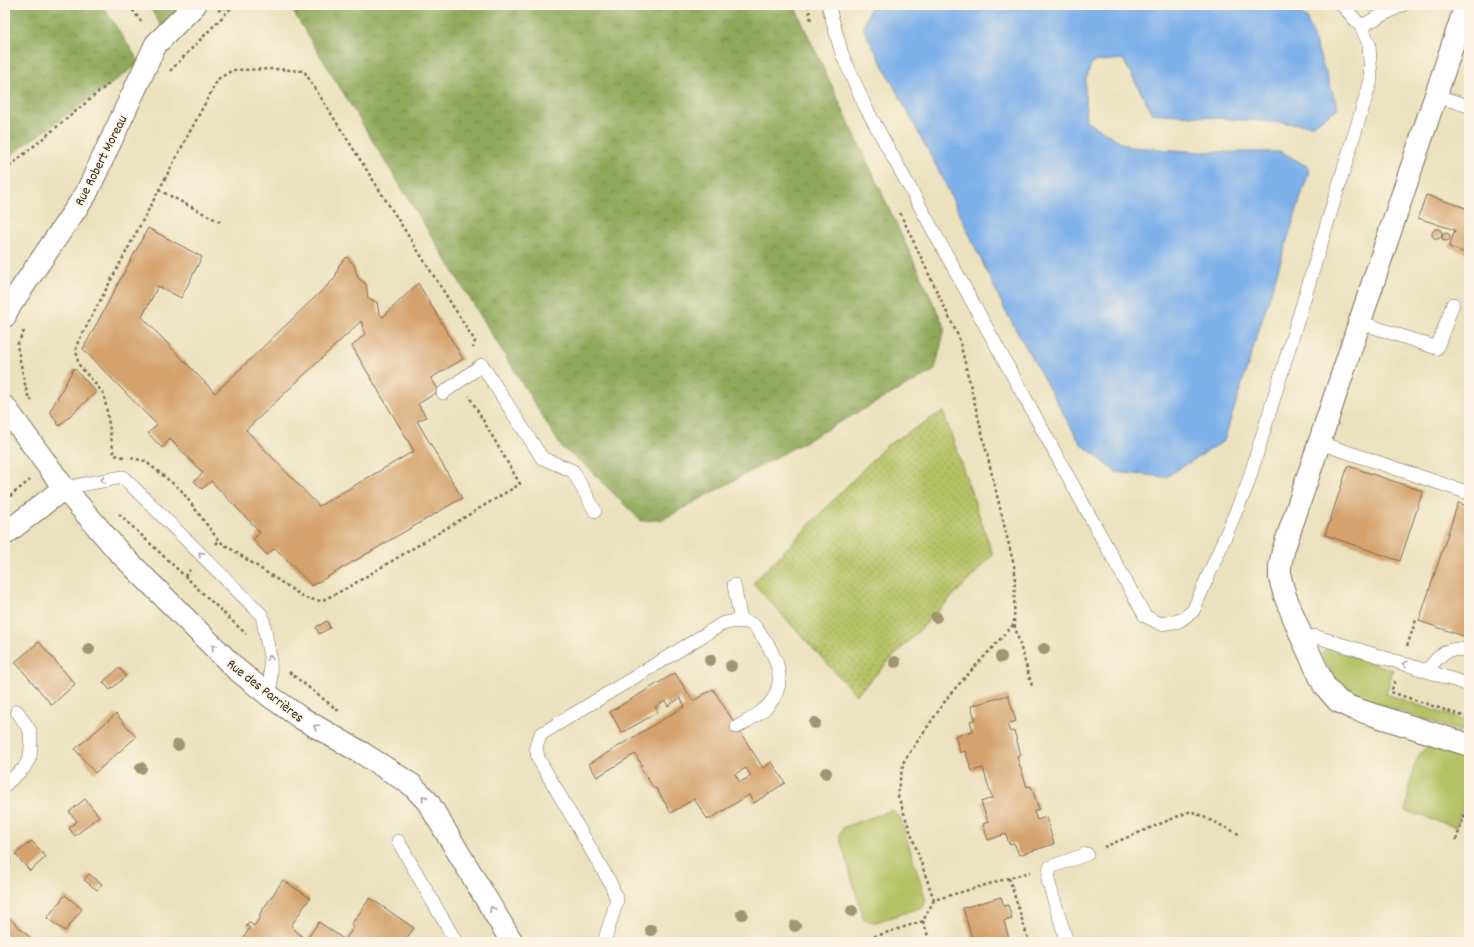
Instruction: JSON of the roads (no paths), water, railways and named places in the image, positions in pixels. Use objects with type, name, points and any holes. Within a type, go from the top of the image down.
[{"type":"street","name":"Rue Robert Moreau","points":[[5,316],[86,194],[156,44],[195,5]]},
{"type":"street","points":[[1466,5],[1283,551],[1280,566],[1280,578],[1285,596],[1303,640],[1324,685],[1338,701],[1352,708],[1469,745]]},
{"type":"street","points":[[5,407],[64,488],[5,534]]},
{"type":"street","name":"Rue des Parrières","points":[[64,488],[123,556],[236,669],[271,697],[301,718],[362,753],[412,785],[428,802],[512,942]]},
{"type":"lane","points":[[829,5],[842,54],[865,106],[1145,616],[1161,624],[1180,621],[1193,611],[1247,486],[1371,80],[1369,44],[1361,26],[1342,5]]},
{"type":"lane","points":[[1361,26],[1402,5]]},
{"type":"lane","points":[[1436,96],[1469,106]]},
{"type":"lane","points":[[1359,322],[1437,348],[1453,304]]},
{"type":"lane","points":[[443,393],[482,365],[542,458],[573,471],[595,511]]},
{"type":"lane","points":[[1320,443],[1469,493]]},
{"type":"lane","points":[[64,488],[123,476],[262,615],[270,657],[271,697]]},
{"type":"lane","points":[[734,585],[741,621]]},
{"type":"lane","points":[[604,942],[617,900],[610,884],[538,758],[536,746],[541,734],[722,624],[731,621],[741,621],[754,626],[766,642],[775,658],[779,675],[777,690],[766,708],[737,728]]},
{"type":"lane","points":[[1303,640],[1314,636],[1427,670],[1469,685]]},
{"type":"lane","points":[[1427,670],[1437,658],[1448,650],[1459,648],[1469,651]]},
{"type":"lane","points":[[5,785],[24,768],[30,757],[32,747],[30,731],[16,711]]},
{"type":"lane","points":[[398,841],[456,942]]},
{"type":"lane","points":[[1067,942],[1048,881],[1050,867],[1087,854]]},
{"type":"water","points":[[871,5],[1282,5],[1306,16],[1338,108],[1313,125],[1152,113],[1123,59],[1092,62],[1085,82],[1086,121],[1129,147],[1202,152],[1282,152],[1310,168],[1224,441],[1166,477],[1116,472],[1080,443],[1006,312],[942,177],[863,28]]}]
